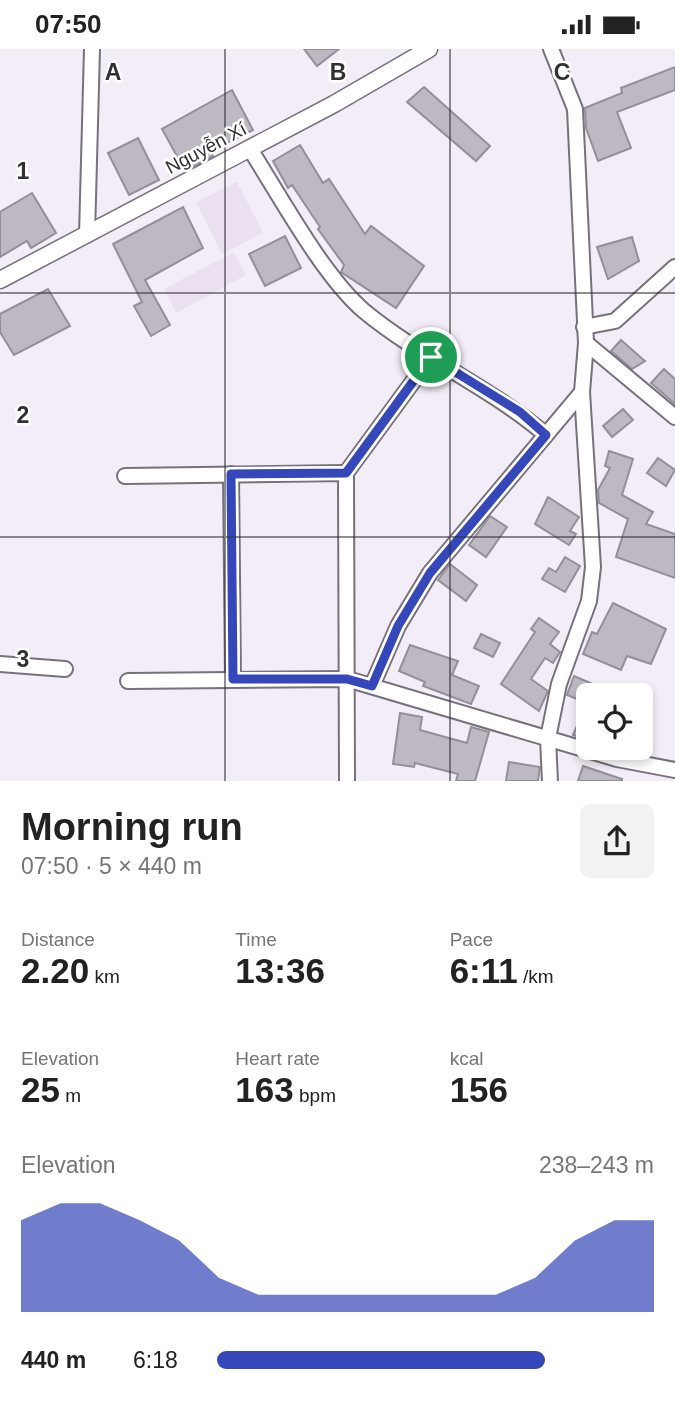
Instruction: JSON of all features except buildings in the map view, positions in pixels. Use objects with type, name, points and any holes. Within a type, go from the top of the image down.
[{"type":"street","points":[[87,235],[92,49]]},
{"type":"street","name":"Nguyễn Xí","points":[[0,280],[250,149],[429,49]]},
{"type":"street","points":[[550,781],[548,738],[559,684],[589,601],[593,567],[582,392],[586,343],[575,109],[551,49]]},
{"type":"street","points":[[250,149],[334,278],[362,309],[431,357],[520,412],[546,435]]},
{"type":"street","points":[[584,327],[615,321],[675,267]]},
{"type":"street","points":[[586,343],[675,417]]},
{"type":"street","points":[[348,781],[346,473],[431,357]]},
{"type":"street","points":[[372,686],[398,626],[430,573],[582,392]]},
{"type":"street","points":[[125,476],[346,473]]},
{"type":"street","points":[[231,474],[233,679]]},
{"type":"street","points":[[0,664],[65,669]]},
{"type":"street","points":[[128,681],[347,679],[617,759],[675,770]]},
{"type":"shaded area","points":[[237,182],[263,233],[222,254],[196,202]]},
{"type":"shaded area","points":[[234,252],[246,275],[176,313],[164,289]]},
{"type":"route","points":[[431,357],[520,412],[546,435],[430,573],[398,626],[372,686],[347,679],[233,679],[231,474],[346,473],[431,357]]}]
